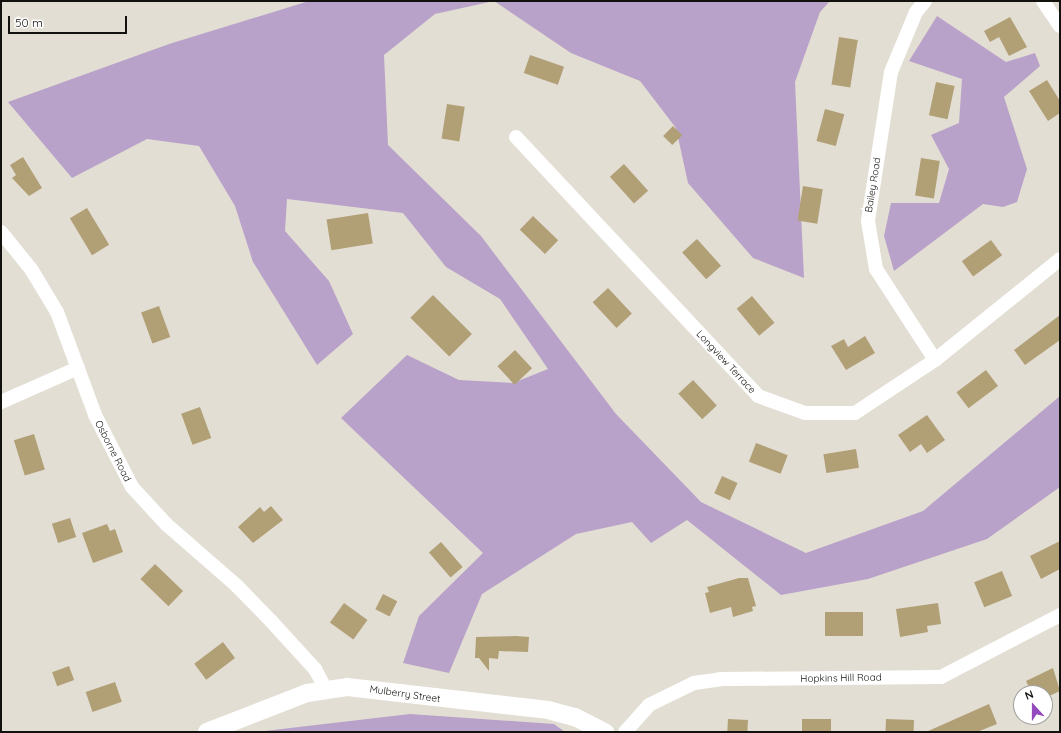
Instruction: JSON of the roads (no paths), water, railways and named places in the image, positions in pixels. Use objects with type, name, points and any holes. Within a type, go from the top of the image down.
[{"type":"street","name":"Bailey Road","points":[[925,1],[916,12],[890,72],[868,221],[876,270],[935,360]]},
{"type":"street","points":[[1043,1],[1060,26]]},
{"type":"street","name":"Longview Terrace","points":[[516,137],[758,396],[805,413],[855,413],[935,360],[1060,259]]},
{"type":"street","name":"Osborne Road","points":[[1,232],[31,269],[57,312],[95,415],[132,487],[185,543],[261,611],[315,669],[325,688]]},
{"type":"street","points":[[1,402],[78,368]]},
{"type":"street","name":"Hopkins Hill Road","points":[[626,732],[650,705],[694,683],[721,679],[941,677],[1060,615]]},
{"type":"street","name":"Mulberry Street","points":[[207,732],[325,688],[372,689],[426,698],[519,705],[575,717],[605,732]]}]
